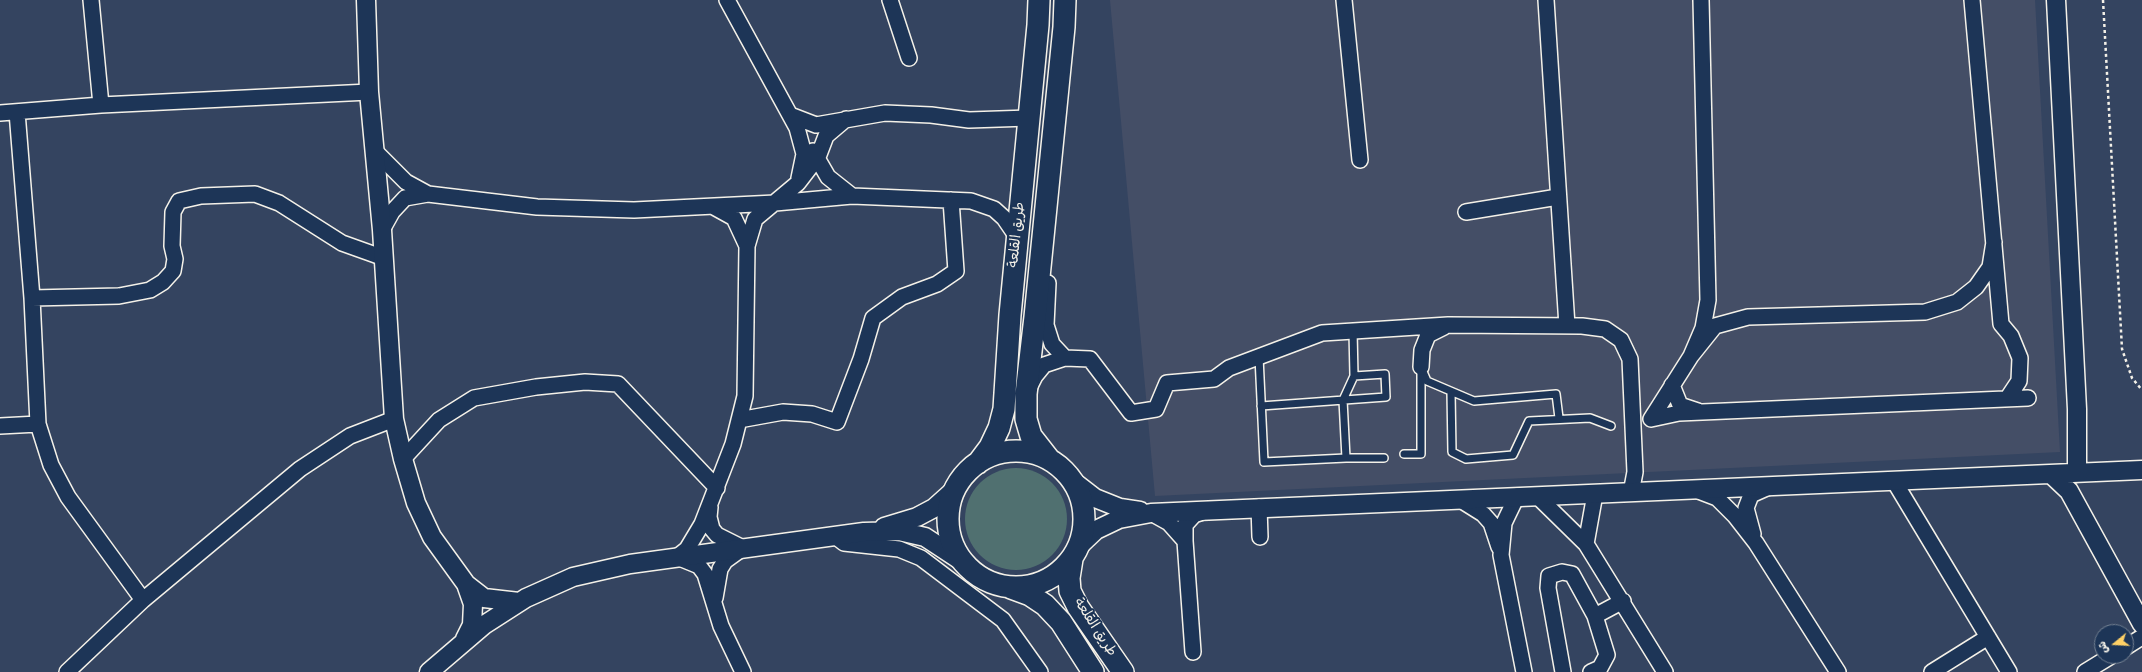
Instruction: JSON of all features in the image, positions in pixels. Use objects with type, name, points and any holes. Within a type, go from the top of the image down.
[{"type":"main road","name":"طريق القلعة","points":[[978,463],[990,447],[999,428],[1004,409],[1017,237],[1039,0]]},
{"type":"main road","name":"طريق القلعة","points":[[1049,459],[1032,436],[1026,419],[1026,394],[1056,110],[1065,0]]},
{"type":"main road","points":[[1015,450],[1037,453],[1049,459],[1065,471],[1078,488],[1085,515],[1083,536],[1075,554],[1057,575],[1036,585],[1009,587],[984,580],[963,562],[953,545],[948,518],[953,491],[969,469],[991,455],[1015,450]]},
{"type":"main road","name":"طريق القلعة","points":[[1075,554],[1069,578],[1070,591],[1078,606],[1123,672]]},
{"type":"main road","name":"طريق القلعة","points":[[1009,587],[1030,595],[1045,605],[1062,622],[1090,669]]},
{"type":"street","points":[[91,0],[101,105]]},
{"type":"street","points":[[366,0],[369,92],[376,152],[382,230],[394,419],[403,459],[416,503],[432,537],[466,584],[484,598],[519,602]]},
{"type":"street","points":[[727,0],[794,122],[818,157],[828,177],[852,196]]},
{"type":"street","points":[[890,0],[909,58]]},
{"type":"street","points":[[1344,0],[1360,160]]},
{"type":"street","points":[[1546,0],[1567,326]]},
{"type":"street","points":[[1691,356],[1703,328],[1708,300],[1700,0]]},
{"type":"street","points":[[1972,0],[2001,324],[2011,336],[2020,358],[2019,381],[2007,399]]},
{"type":"street","points":[[2056,0],[2081,472],[2076,504]]},
{"type":"street","points":[[0,113],[101,105],[369,92]]},
{"type":"street","points":[[1056,110],[1046,325],[1052,344],[1065,358]]},
{"type":"street","points":[[17,112],[32,298],[38,424],[51,465],[68,497],[143,600]]},
{"type":"street","points":[[794,122],[816,125],[885,113],[931,115],[969,120],[1029,118]]},
{"type":"street","points":[[677,557],[687,549],[695,538],[714,495],[733,444],[745,396],[747,246],[755,219],[798,183],[818,157],[826,136],[846,119]]},
{"type":"street","points":[[794,122],[804,154],[798,183]]},
{"type":"street","points":[[376,152],[406,182],[428,194]]},
{"type":"street","points":[[32,298],[119,296],[150,290],[163,282],[173,271],[175,259],[172,246],[173,212],[179,201],[201,196],[255,194],[279,203],[342,243],[384,258]]},
{"type":"street","points":[[382,230],[392,212],[405,198],[428,194],[537,207],[634,210],[714,207],[852,196],[971,201],[994,209],[1004,218],[1017,237]]},
{"type":"street","points":[[1466,212],[1558,197]]},
{"type":"street","points":[[739,420],[783,412],[812,414],[837,422],[861,359],[873,318],[902,297],[937,284],[956,271],[951,200]]},
{"type":"street","points":[[714,207],[734,218],[747,246]]},
{"type":"street","points":[[1634,445],[1691,356],[1716,326],[1748,317],[1925,312],[1957,302],[1976,287],[1990,267],[1994,242]]},
{"type":"street","points":[[1026,394],[1035,376],[1044,365],[1065,358],[1090,359],[1131,413],[1156,409],[1168,383],[1214,379],[1229,368],[1322,333],[1448,325],[1567,326],[1605,330],[1621,340],[1630,359],[1634,445],[1634,472],[1631,493]]},
{"type":"street","points":[[1420,367],[1422,350],[1428,335],[1448,325]]},
{"type":"street","points":[[403,459],[439,420],[474,398],[536,387],[571,383],[585,382],[618,384],[714,495]]},
{"type":"street","points":[[1672,385],[1680,404],[1702,413]]},
{"type":"street","points":[[1632,417],[1640,421],[1679,413],[2028,398]]},
{"type":"street","points":[[67,672],[143,600],[300,469],[350,436],[394,419]]},
{"type":"street","points":[[0,426],[38,424]]},
{"type":"street","points":[[1073,481],[1095,498],[1120,508],[1151,512],[1517,496],[1631,493],[1692,489],[2142,470]]},
{"type":"street","points":[[2051,474],[2064,485],[2076,504],[2142,624]]},
{"type":"street","points":[[1894,481],[2009,672]]},
{"type":"street","points":[[1756,542],[1746,508],[1752,495],[1770,486]]},
{"type":"street","points":[[1692,489],[1717,498],[1735,516],[1756,542],[1838,672]]},
{"type":"street","points":[[864,532],[917,517],[934,508],[953,491]]},
{"type":"street","points":[[1586,544],[1595,494]]},
{"type":"street","points":[[714,495],[709,517],[712,529],[717,535],[743,548]]},
{"type":"street","points":[[1501,555],[1504,523],[1517,496]]},
{"type":"street","points":[[1537,496],[1586,544],[1623,601],[1665,672]]},
{"type":"street","points":[[1459,499],[1483,514],[1491,523],[1501,555],[1524,672]]},
{"type":"street","points":[[1259,507],[1260,536]]},
{"type":"street","points":[[1193,652],[1185,525],[1194,515],[1207,510]]},
{"type":"street","points":[[1075,554],[1096,530],[1113,522],[1151,512],[1169,523],[1185,541]]},
{"type":"street","points":[[429,672],[484,625],[519,602],[573,577],[630,564],[864,532],[899,531],[925,537],[963,562]]},
{"type":"street","points":[[835,536],[844,543],[899,549],[921,558],[1003,620],[1040,672]]},
{"type":"street","points":[[715,605],[715,591],[720,569],[725,561],[743,548]]},
{"type":"street","points":[[677,557],[699,566],[708,584],[721,626],[742,672]]},
{"type":"street","points":[[1563,672],[1548,588],[1549,576],[1562,572],[1572,574],[1595,616],[1607,655],[1600,668],[1591,672]]},
{"type":"street","points":[[463,642],[472,625],[472,604],[466,584]]},
{"type":"street","points":[[1595,616],[1623,601]]},
{"type":"street","points":[[1932,672],[1988,637]]},
{"type":"street","points":[[2085,672],[2098,664]]},
{"type":"lane","points":[[1346,458],[1343,400],[1354,376],[1353,331]]},
{"type":"lane","points":[[1259,357],[1264,462],[1346,458],[1384,458]]},
{"type":"lane","points":[[1420,367],[1427,382],[1474,401],[1556,394],[1559,418]]},
{"type":"lane","points":[[1404,454],[1421,454],[1420,367]]},
{"type":"lane","points":[[1261,406],[1386,397],[1385,374],[1354,376]]},
{"type":"lane","points":[[1451,392],[1452,452],[1466,459],[1513,455],[1529,421],[1559,418],[1590,418],[1611,426]]},
{"type":"path","points":[[2103,0],[2122,349],[2132,378],[2142,390]]},
{"type":"shaded area","points":[[1110,0],[2035,0],[2060,452],[1155,496]]},
{"type":"green space","points":[[1016,468],[1036,472],[1052,483],[1063,499],[1067,519],[1063,539],[1052,555],[1036,566],[1016,570],[996,566],[980,555],[969,539],[965,519],[969,499],[980,483],[996,472]]}]
